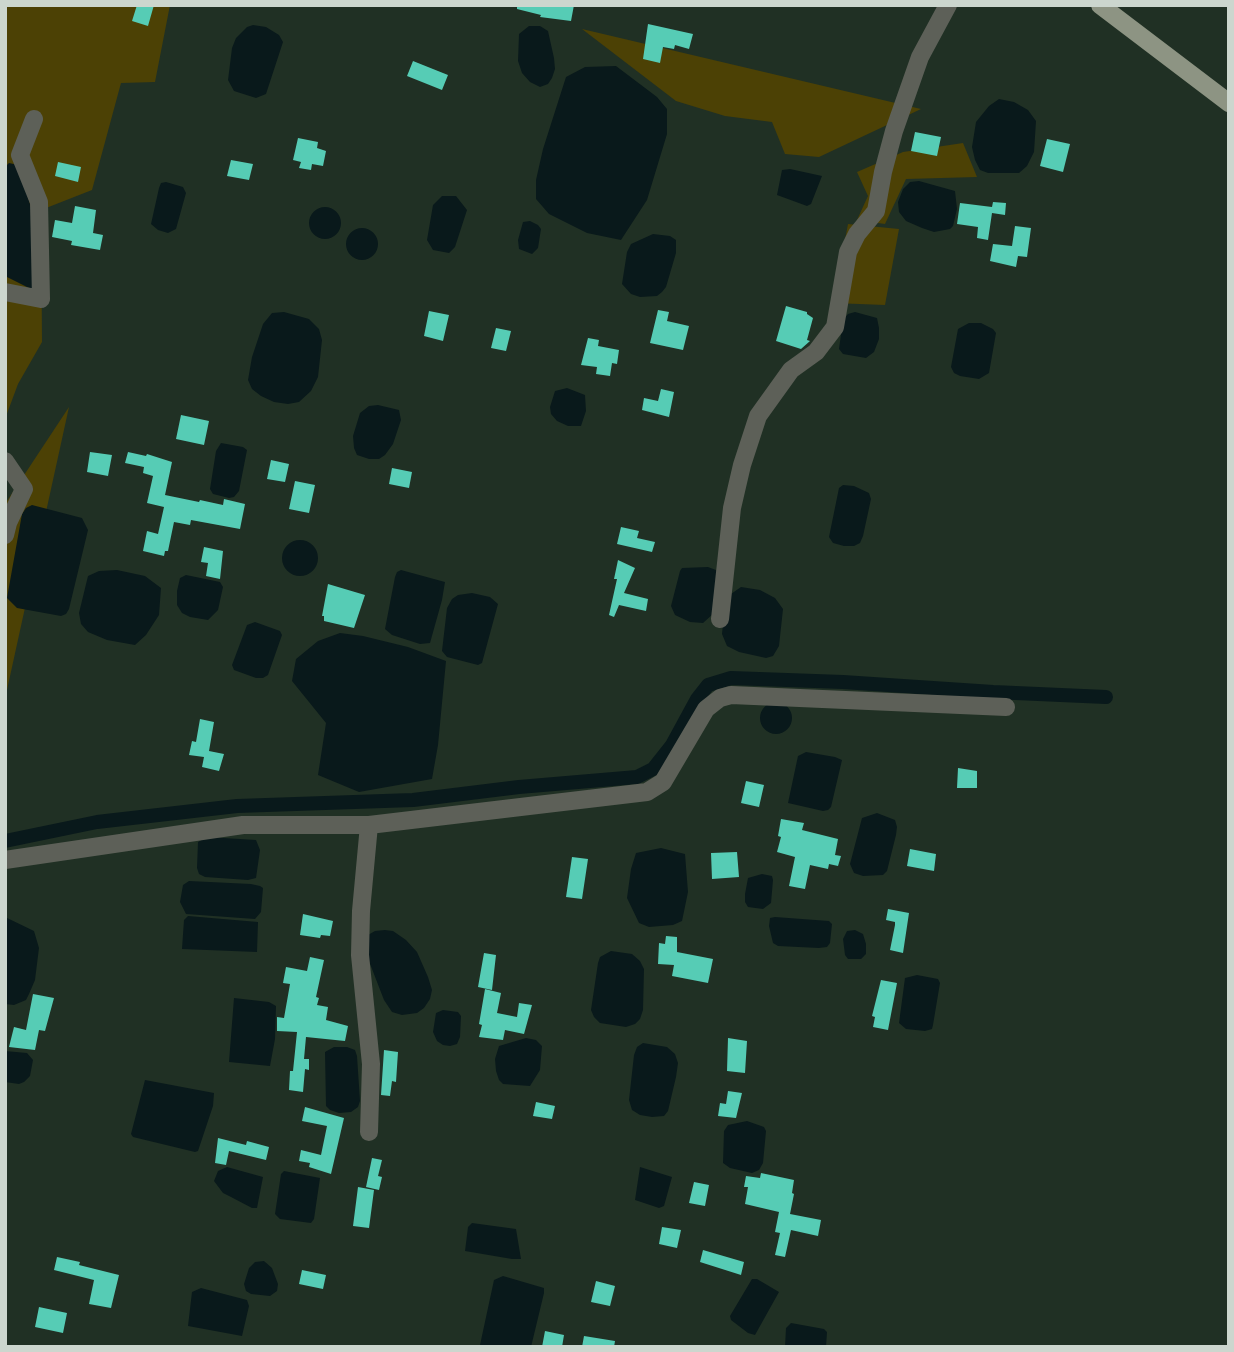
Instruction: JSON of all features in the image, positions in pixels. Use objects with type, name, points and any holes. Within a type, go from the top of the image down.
[{"type":"main road","points":[[1100,5],[1229,103]]},
{"type":"street","points":[[720,619],[732,508],[758,416],[791,370],[816,352],[835,327],[848,251],[857,233],[876,211],[894,131],[920,57],[948,5]]},
{"type":"street","points":[[5,292],[41,299],[38,202],[20,155],[34,119]]},
{"type":"street","points":[[5,461],[24,489],[5,535]]},
{"type":"street","points":[[5,860],[243,825],[369,825],[648,792],[663,782],[706,709],[720,698],[731,695],[1006,707]]},
{"type":"street","points":[[369,825],[360,955],[371,1064],[369,1132]]},
{"type":"shaded area","points":[[5,5],[170,5],[155,82],[121,83],[92,190],[41,210],[42,342],[18,384],[5,419]]},
{"type":"shaded area","points":[[253,25],[266,27],[279,35],[283,42],[266,94],[256,98],[234,91],[228,80],[236,38]]},
{"type":"shaded area","points":[[529,26],[540,26],[548,31],[554,58],[552,78],[548,84],[540,87],[530,82],[522,73],[518,61],[519,34]]},
{"type":"shaded area","points":[[582,29],[921,109],[819,157],[785,154],[772,122],[725,116],[676,101]]},
{"type":"shaded area","points":[[616,66],[657,97],[667,109],[667,134],[647,200],[621,240],[587,233],[549,214],[536,199],[536,180],[543,149],[566,77],[585,67]]},
{"type":"shaded area","points":[[999,99],[1014,102],[1028,110],[1036,121],[1034,152],[1027,166],[1019,173],[988,173],[980,170],[975,160],[972,147],[976,122],[989,106]]},
{"type":"shaded area","points":[[963,143],[977,177],[906,179],[885,224],[857,220],[868,196],[857,172],[903,152]]},
{"type":"shaded area","points":[[9,163],[18,165],[34,217],[33,290],[5,276],[5,167]]},
{"type":"shaded area","points":[[790,169],[822,176],[811,204],[807,206],[777,195],[782,170]]},
{"type":"shaded area","points":[[919,181],[955,191],[957,209],[950,229],[934,232],[922,228],[906,221],[899,212],[898,202],[903,189],[910,182]]},
{"type":"shaded area","points":[[161,183],[183,187],[186,193],[176,229],[168,233],[151,224],[159,188]]},
{"type":"shaded area","points":[[442,196],[456,196],[467,210],[455,247],[449,253],[433,250],[427,240],[433,205]]},
{"type":"shaded area","points":[[325,207],[336,212],[341,223],[336,234],[325,239],[314,234],[309,223],[314,212]]},
{"type":"shaded area","points":[[530,221],[541,229],[538,248],[532,254],[519,249],[518,240],[523,222]]},
{"type":"shaded area","points":[[848,224],[899,229],[885,305],[833,303]]},
{"type":"shaded area","points":[[362,228],[373,233],[378,244],[373,255],[362,260],[351,255],[346,244],[351,233]]},
{"type":"shaded area","points":[[653,234],[670,236],[676,240],[676,253],[662,292],[657,296],[640,297],[631,294],[622,284],[627,252],[631,244]]},
{"type":"shaded area","points":[[284,312],[309,319],[319,329],[322,340],[318,377],[311,391],[299,402],[288,404],[261,396],[252,389],[248,380],[263,324],[272,313]]},
{"type":"shaded area","points":[[855,312],[877,318],[879,339],[874,352],[866,358],[843,354],[839,349],[843,320],[848,314]]},
{"type":"shaded area","points":[[969,323],[981,323],[996,333],[989,373],[979,379],[960,376],[954,373],[951,367],[958,329]]},
{"type":"shaded area","points":[[567,388],[585,395],[586,411],[581,426],[568,426],[557,421],[551,414],[550,407],[555,391]]},
{"type":"shaded area","points":[[378,405],[399,410],[401,420],[393,444],[385,455],[379,459],[369,459],[357,455],[353,436],[360,413],[369,406]]},
{"type":"shaded area","points":[[69,407],[5,699],[5,504]]},
{"type":"shaded area","points":[[221,443],[247,450],[239,491],[229,498],[213,494],[210,489],[216,451]]},
{"type":"shaded area","points":[[843,485],[854,486],[869,493],[871,499],[863,536],[860,543],[854,546],[833,543],[829,537],[839,488]]},
{"type":"shaded area","points":[[32,505],[82,518],[88,530],[69,609],[61,616],[17,608],[7,598],[22,514]]},
{"type":"shaded area","points":[[300,540],[313,545],[318,558],[313,571],[300,576],[287,571],[282,558],[287,545]]},
{"type":"shaded area","points":[[708,567],[716,570],[718,579],[713,614],[703,623],[690,622],[675,615],[671,606],[682,568]]},
{"type":"shaded area","points":[[117,570],[145,576],[161,588],[159,615],[146,635],[135,645],[107,640],[88,632],[81,624],[79,613],[88,576],[99,571]]},
{"type":"shaded area","points":[[401,570],[445,582],[430,643],[420,644],[392,635],[385,629],[395,577]]},
{"type":"shaded area","points":[[186,575],[220,582],[223,587],[218,610],[208,620],[190,617],[182,613],[177,605],[180,578]]},
{"type":"shaded area","points":[[741,587],[760,590],[775,598],[783,609],[779,646],[773,656],[766,658],[739,652],[727,646],[722,634],[724,613],[731,594]]},
{"type":"shaded area","points":[[472,593],[490,597],[498,604],[482,663],[478,665],[447,657],[442,651],[447,608],[458,595]]},
{"type":"shaded area","points":[[255,622],[280,631],[282,635],[268,675],[263,678],[234,670],[232,665],[247,625]]},
{"type":"shaded area","points":[[340,633],[408,647],[446,661],[432,779],[359,792],[318,775],[326,723],[292,681],[296,659],[318,641]]},
{"type":"shaded area","points":[[776,702],[787,707],[792,718],[787,729],[776,734],[765,729],[760,718],[765,707]]},
{"type":"shaded area","points":[[806,752],[842,760],[828,810],[788,803],[798,756]]},
{"type":"shaded area","points":[[877,813],[895,820],[896,835],[887,871],[883,875],[863,876],[854,873],[850,864],[862,818]]},
{"type":"shaded area","points":[[207,837],[256,840],[260,850],[256,878],[248,880],[205,877],[199,874],[198,842]]},
{"type":"shaded area","points":[[661,848],[685,854],[688,892],[682,921],[673,925],[649,927],[639,923],[627,898],[631,869],[636,853]]},
{"type":"shaded area","points":[[762,874],[772,876],[771,903],[763,909],[748,907],[745,894],[748,878]]},
{"type":"shaded area","points":[[189,881],[260,886],[263,888],[261,912],[255,919],[186,914],[180,902],[183,885]]},
{"type":"shaded area","points":[[188,916],[258,922],[257,952],[182,949],[184,920]]},
{"type":"shaded area","points":[[5,917],[34,931],[39,948],[35,980],[29,994],[26,1000],[14,1005],[5,1004]]},
{"type":"shaded area","points":[[770,918],[829,921],[832,924],[830,943],[827,947],[819,948],[778,946],[773,943],[769,926]]},
{"type":"shaded area","points":[[385,930],[393,931],[417,952],[428,977],[432,990],[430,999],[417,1013],[402,1015],[392,1012],[384,1000],[367,956],[368,935]]},
{"type":"shaded area","points":[[855,930],[863,934],[866,954],[861,959],[848,959],[843,939],[847,931]]},
{"type":"shaded area","points":[[611,951],[632,954],[644,969],[643,1010],[635,1024],[626,1027],[600,1023],[591,1010],[600,957]]},
{"type":"shaded area","points":[[917,975],[938,979],[940,983],[932,1029],[925,1031],[906,1029],[899,1023],[905,978]]},
{"type":"shaded area","points":[[234,998],[269,1002],[276,1006],[275,1039],[270,1066],[229,1062]]},
{"type":"shaded area","points":[[443,1010],[458,1012],[461,1016],[457,1044],[443,1045],[437,1041],[433,1032],[436,1013]]},
{"type":"shaded area","points":[[526,1038],[536,1040],[542,1046],[540,1070],[530,1086],[503,1084],[496,1071],[495,1059],[499,1046]]},
{"type":"shaded area","points":[[643,1043],[667,1047],[675,1054],[678,1063],[668,1111],[664,1116],[640,1115],[632,1110],[629,1100],[634,1055],[637,1047]]},
{"type":"shaded area","points":[[334,1047],[355,1050],[357,1056],[360,1101],[358,1107],[351,1112],[339,1113],[326,1106],[325,1052]]},
{"type":"shaded area","points":[[5,1051],[27,1053],[33,1060],[30,1076],[24,1082],[5,1082]]},
{"type":"shaded area","points":[[145,1080],[214,1093],[213,1106],[198,1151],[133,1137],[131,1134]]},
{"type":"shaded area","points":[[747,1121],[764,1127],[766,1131],[763,1163],[759,1170],[752,1173],[730,1168],[723,1163],[724,1131],[728,1125]]},
{"type":"shaded area","points":[[227,1167],[263,1177],[257,1208],[223,1193],[214,1181],[218,1171]]},
{"type":"shaded area","points":[[640,1167],[672,1177],[664,1206],[659,1208],[635,1200]]},
{"type":"shaded area","points":[[284,1171],[320,1178],[314,1219],[311,1223],[280,1219],[275,1214],[281,1174]]},
{"type":"shaded area","points":[[472,1223],[516,1229],[521,1259],[465,1251],[468,1227]]},
{"type":"shaded area","points":[[264,1261],[272,1268],[278,1284],[277,1291],[270,1296],[251,1294],[246,1291],[244,1284],[249,1268],[255,1262]]},
{"type":"shaded area","points":[[503,1276],[544,1288],[531,1347],[480,1345],[494,1280]]},
{"type":"shaded area","points":[[752,1279],[757,1279],[779,1292],[755,1335],[748,1333],[731,1320],[730,1316]]},
{"type":"shaded area","points":[[201,1288],[247,1300],[249,1306],[242,1336],[188,1326],[192,1292]]},
{"type":"shaded area","points":[[791,1323],[824,1329],[827,1332],[826,1347],[785,1347],[786,1328]]},
{"type":"building","points":[[137,5],[154,5],[148,26],[132,21]]},
{"type":"building","points":[[517,5],[574,5],[571,21],[540,17],[541,15],[517,9]]},
{"type":"building","points":[[648,24],[693,34],[689,49],[675,45],[674,49],[663,47],[660,63],[643,59]]},
{"type":"building","points":[[413,61],[448,75],[442,90],[407,76]]},
{"type":"building","points":[[915,132],[941,137],[937,156],[911,151]]},
{"type":"building","points":[[298,138],[318,142],[317,148],[326,151],[323,166],[312,164],[311,170],[299,168],[301,162],[293,160]]},
{"type":"building","points":[[1047,139],[1070,144],[1063,172],[1040,166]]},
{"type":"building","points":[[231,160],[253,164],[249,180],[227,176]]},
{"type":"building","points":[[58,162],[81,167],[78,182],[55,176]]},
{"type":"building","points":[[993,202],[1006,203],[1005,215],[992,213],[988,240],[977,238],[978,227],[957,224],[960,203],[992,207]]},
{"type":"building","points":[[75,206],[96,210],[93,233],[103,235],[100,250],[71,245],[72,241],[52,237],[55,220],[72,223]]},
{"type":"building","points":[[1015,226],[1031,228],[1027,257],[1018,256],[1016,267],[990,261],[993,244],[1012,246]]},
{"type":"building","points":[[786,306],[807,312],[813,318],[807,340],[810,341],[801,349],[776,341]]},
{"type":"building","points":[[658,310],[669,312],[667,321],[689,326],[683,350],[650,343]]},
{"type":"building","points":[[429,311],[449,315],[443,341],[424,336]]},
{"type":"building","points":[[496,328],[511,331],[506,351],[491,348]]},
{"type":"building","points":[[588,338],[599,340],[598,346],[619,350],[617,364],[612,363],[610,376],[596,374],[597,367],[581,365]]},
{"type":"building","points":[[661,389],[674,392],[669,417],[642,410],[644,398],[658,401]]},
{"type":"building","points":[[181,415],[209,421],[204,445],[176,439]]},
{"type":"building","points":[[90,452],[112,455],[108,476],[87,472]]},
{"type":"building","points":[[128,452],[147,454],[172,462],[165,495],[223,505],[224,499],[245,504],[240,529],[191,520],[190,525],[174,522],[168,551],[165,551],[164,556],[143,551],[147,531],[158,534],[164,507],[147,503],[153,476],[143,473],[144,467],[125,463]]},
{"type":"building","points":[[271,460],[289,464],[285,482],[267,479]]},
{"type":"building","points":[[392,468],[412,472],[409,488],[389,484]]},
{"type":"building","points":[[295,481],[315,485],[309,513],[289,509]]},
{"type":"building","points":[[621,527],[639,531],[637,538],[655,542],[652,552],[617,544]]},
{"type":"building","points":[[204,547],[223,551],[220,579],[206,576],[208,563],[201,562]]},
{"type":"building","points":[[618,560],[635,568],[624,593],[648,599],[646,611],[619,605],[614,617],[609,615]]},
{"type":"building","points":[[328,584],[365,595],[354,628],[324,621],[322,616]]},
{"type":"building","points":[[200,719],[214,722],[209,751],[224,754],[219,771],[202,767],[204,757],[189,755],[192,741],[196,742]]},
{"type":"building","points":[[958,768],[977,771],[977,788],[957,788]]},
{"type":"building","points":[[746,781],[764,785],[759,807],[741,803]]},
{"type":"building","points":[[781,819],[804,823],[802,830],[838,839],[835,855],[841,856],[838,866],[829,864],[828,869],[810,865],[805,889],[789,886],[795,857],[777,852],[781,837],[778,836]]},
{"type":"building","points":[[910,849],[936,854],[934,871],[907,866]]},
{"type":"building","points":[[737,852],[739,877],[712,879],[711,853]]},
{"type":"building","points":[[572,857],[588,859],[582,899],[566,897]]},
{"type":"building","points":[[888,909],[909,913],[903,953],[890,950],[895,922],[886,920]]},
{"type":"building","points":[[303,914],[333,921],[330,936],[321,935],[320,938],[300,935]]},
{"type":"building","points":[[666,936],[677,937],[677,952],[713,959],[708,983],[672,976],[674,965],[658,964],[659,943],[665,944]]},
{"type":"building","points":[[484,953],[496,955],[492,990],[478,987]]},
{"type":"building","points":[[310,957],[324,960],[316,997],[319,998],[317,1005],[328,1007],[326,1020],[348,1026],[345,1041],[306,1037],[304,1059],[309,1059],[309,1070],[305,1069],[303,1092],[289,1090],[297,1032],[277,1031],[277,1017],[284,1018],[290,984],[283,983],[286,967],[307,971]]},
{"type":"building","points":[[881,980],[897,983],[888,1030],[873,1027],[875,1017],[872,1016]]},
{"type":"building","points":[[485,989],[501,993],[497,1013],[517,1017],[519,1003],[532,1005],[524,1034],[505,1030],[503,1040],[479,1037]]},
{"type":"building","points":[[33,994],[54,998],[45,1031],[39,1030],[35,1050],[9,1047],[14,1027],[26,1030]]},
{"type":"building","points":[[728,1038],[747,1041],[745,1073],[727,1071]]},
{"type":"building","points":[[384,1050],[398,1052],[396,1082],[392,1081],[390,1096],[381,1095]]},
{"type":"building","points":[[728,1091],[742,1093],[736,1118],[718,1116],[720,1103],[726,1104]]},
{"type":"building","points":[[536,1102],[555,1106],[552,1119],[533,1116]]},
{"type":"building","points":[[305,1107],[344,1118],[331,1174],[309,1167],[310,1163],[299,1161],[301,1150],[321,1155],[327,1126],[302,1121]]},
{"type":"building","points":[[218,1138],[269,1147],[266,1160],[229,1151],[226,1165],[215,1163]]},
{"type":"building","points":[[372,1158],[382,1160],[378,1176],[382,1177],[379,1190],[366,1187]]},
{"type":"building","points":[[761,1173],[794,1180],[790,1214],[821,1220],[818,1236],[791,1230],[785,1257],[775,1255],[780,1233],[775,1232],[779,1212],[745,1204],[748,1187],[744,1187],[746,1176],[760,1178]]},
{"type":"building","points":[[694,1182],[709,1185],[705,1206],[689,1203]]},
{"type":"building","points":[[358,1187],[374,1190],[369,1228],[353,1226]]},
{"type":"building","points":[[662,1227],[681,1230],[677,1248],[659,1244]]},
{"type":"building","points":[[703,1250],[744,1262],[741,1275],[700,1262]]},
{"type":"building","points":[[57,1257],[119,1275],[111,1308],[89,1304],[94,1280],[54,1270]]},
{"type":"building","points":[[302,1270],[326,1275],[323,1289],[299,1284]]},
{"type":"building","points":[[596,1281],[615,1286],[610,1306],[591,1302]]},
{"type":"building","points":[[39,1307],[67,1313],[63,1333],[35,1327]]},
{"type":"building","points":[[545,1331],[564,1335],[562,1347],[542,1347]]},
{"type":"building","points":[[584,1336],[615,1341],[614,1347],[582,1347]]},
{"type":"waterway","points":[[5,841],[97,822],[237,806],[413,800],[519,787],[637,777],[653,769],[672,745],[697,699],[708,685],[731,678],[1106,697]]}]
